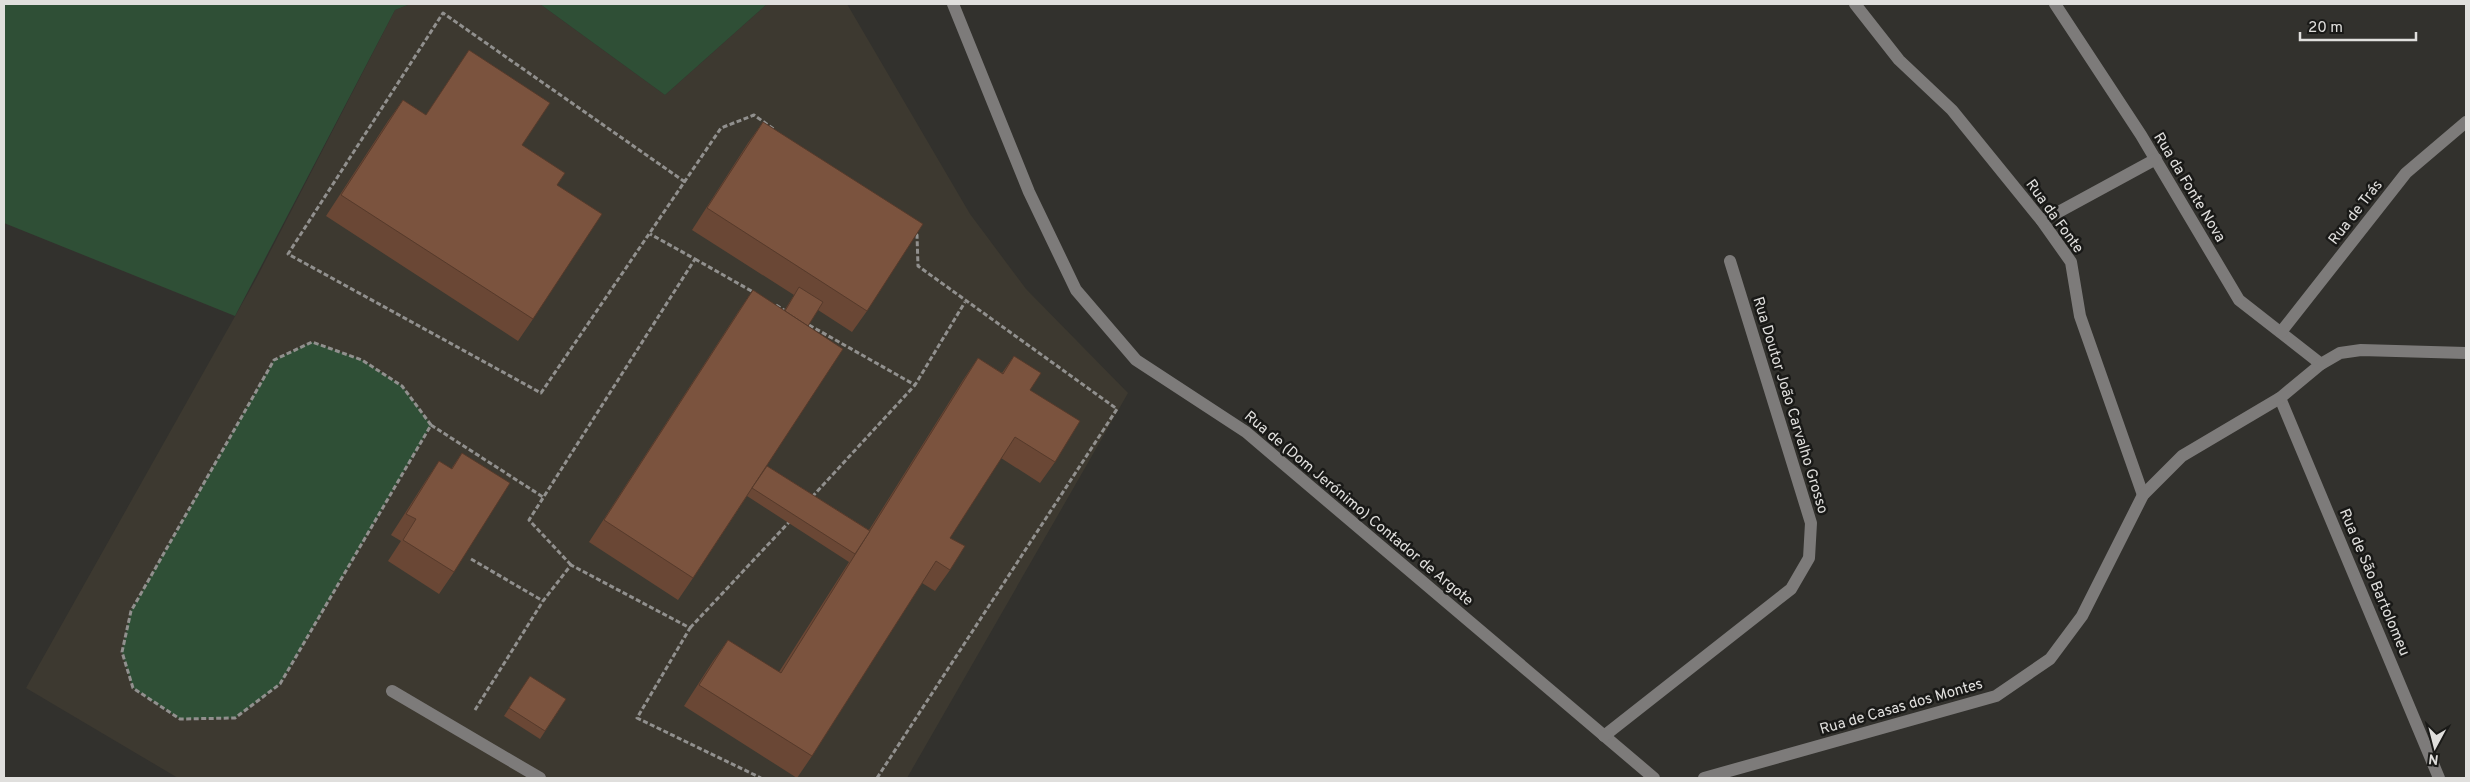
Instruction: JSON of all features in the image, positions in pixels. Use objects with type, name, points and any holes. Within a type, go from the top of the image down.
[{"type":"street","name":"Rua de (Dom Jerónimo) Contador de Argote","points":[[953,4],[1028,192],[1076,290],[1136,360],[1246,432],[1654,778]]},
{"type":"street","name":"Rua da Fonte","points":[[1855,4],[1899,60],[1952,110],[2042,221],[2071,262],[2080,316],[2143,495]]},
{"type":"street","name":"Rua da Fonte Nova","points":[[2055,4],[2156,159],[2239,300],[2321,364]]},
{"type":"street","name":"Rua de Trás","points":[[2281,332],[2406,173],[2466,122]]},
{"type":"street","points":[[2042,221],[2156,159]]},
{"type":"street","name":"Rua Doutor João Carvalho Grosso","points":[[1604,736],[1791,589],[1809,558],[1811,523],[1730,261]]},
{"type":"street","name":"Rua de Casas dos Montes","points":[[1704,778],[1996,696],[2050,658],[2082,616],[2143,495],[2182,456],[2280,398],[2321,364],[2340,352],[2361,350],[2466,353]]},
{"type":"street","name":"Rua de São Bartolomeu","points":[[2280,398],[2439,778]]},
{"type":"street","points":[[392,691],[540,778]]},
{"type":"path","points":[[685,182],[443,13],[288,254],[542,393],[650,234],[685,182],[721,128],[754,115],[778,132]]},
{"type":"path","points":[[877,778],[1117,409],[965,302],[918,266],[917,235],[909,229]]},
{"type":"path","points":[[650,234],[760,296]]},
{"type":"path","points":[[690,628],[571,565],[529,520],[695,259]]},
{"type":"path","points":[[768,301],[784,310]]},
{"type":"path","points":[[809,500],[915,386],[965,302]]},
{"type":"path","points":[[809,325],[915,386]]},
{"type":"path","points":[[431,425],[280,684],[236,718],[180,719],[133,688],[122,652],[130,610],[274,360],[312,342],[362,360],[402,386],[431,425],[543,497]]},
{"type":"path","points":[[761,778],[637,718],[690,628],[796,514]]},
{"type":"path","points":[[471,558],[543,601]]},
{"type":"path","points":[[462,732],[543,601],[571,565]]},
{"type":"shaded area","points":[[410,4],[540,4],[665,95],[767,4],[847,4],[970,214],[1026,289],[1128,393],[907,778],[178,778],[26,688],[256,279],[395,10]]},
{"type":"green space","points":[[4,4],[410,4],[395,10],[235,316],[4,223]]},
{"type":"green space","points":[[540,4],[767,4],[665,95]]},
{"type":"green space","points":[[312,342],[362,360],[402,386],[431,425],[280,684],[235,718],[180,719],[133,688],[122,652],[131,611],[274,360]]},
{"type":"building","points":[[469,50],[550,103],[522,145],[565,173],[557,185],[602,214],[533,319],[341,195],[403,100],[426,115]]},
{"type":"building","points":[[763,122],[923,224],[867,311],[707,208]]},
{"type":"building","points":[[799,287],[823,302],[808,326],[785,311]]},
{"type":"building","points":[[753,290],[843,349],[693,578],[604,520]]},
{"type":"building","points":[[1014,356],[1041,373],[1030,390],[1080,421],[1055,462],[1015,437],[950,538],[965,546],[950,570],[936,561],[812,756],[699,685],[728,640],[781,673],[978,358],[1003,374]]},
{"type":"building","points":[[462,453],[510,483],[454,572],[403,540],[416,519],[406,514],[439,461],[452,469]]},
{"type":"building","points":[[767,466],[870,531],[855,554],[752,488]]},
{"type":"building","points":[[530,676],[566,699],[545,731],[509,708]]}]
